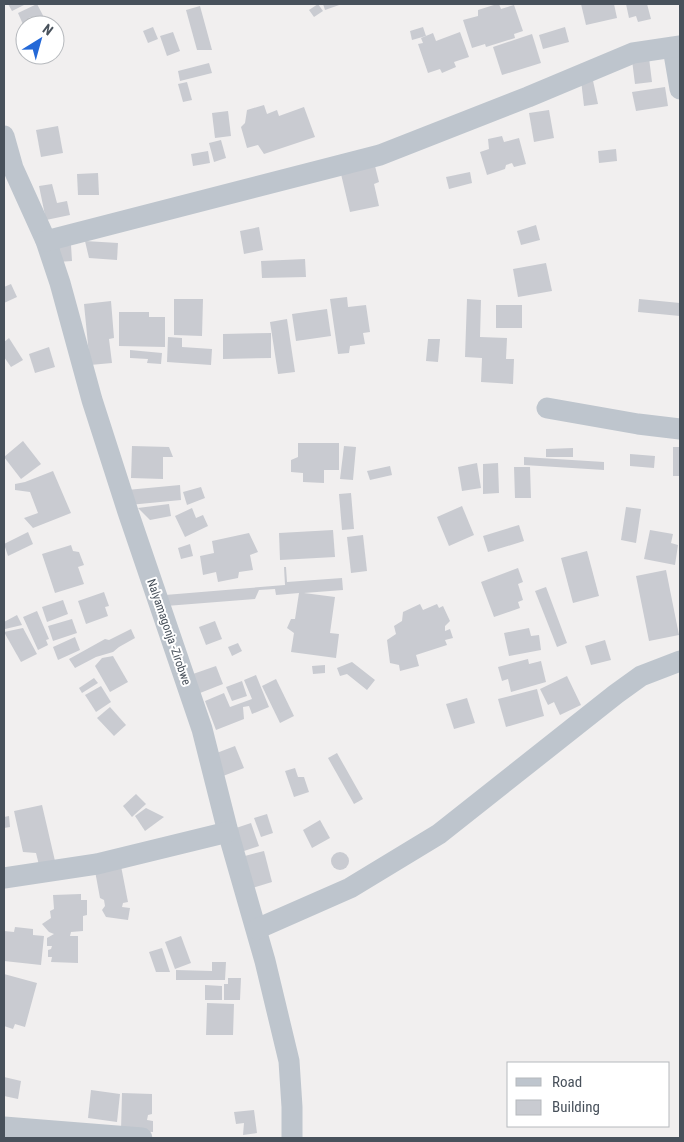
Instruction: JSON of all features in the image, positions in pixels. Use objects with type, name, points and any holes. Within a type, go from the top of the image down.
[{"type":"street","points":[[46,242],[380,155],[528,97],[633,53],[677,47],[680,89]]},
{"type":"street","name":"Nalyamagonja -Zirobwe","points":[[4,136],[9,170],[46,242],[60,283],[92,400],[202,729],[228,832],[257,929],[289,1061],[292,1138]]},
{"type":"street","points":[[546,408],[638,424],[680,428]]},
{"type":"street","points":[[257,929],[350,888],[439,834],[641,676],[680,661]]},
{"type":"street","points":[[4,878],[97,864],[228,832]]},
{"type":"street","points":[[4,1127],[142,1138]]},
{"type":"building","points":[[8,4],[26,4],[12,11]]},
{"type":"building","points":[[37,4],[43,15],[19,15],[18,13]]},
{"type":"building","points":[[318,4],[323,11],[314,17],[309,10]]},
{"type":"building","points":[[323,4],[342,4],[325,10]]},
{"type":"building","points":[[499,4],[501,9],[514,5],[523,31],[514,34],[515,38],[486,47],[485,44],[472,48],[463,20],[478,16],[478,10]]},
{"type":"building","points":[[581,4],[614,4],[617,18],[586,25]]},
{"type":"building","points":[[626,4],[647,4],[651,19],[638,22],[636,16],[629,18]]},
{"type":"building","points":[[200,6],[212,50],[197,50],[186,10]]},
{"type":"building","points":[[153,27],[158,39],[148,43],[143,31]]},
{"type":"building","points":[[423,27],[426,36],[412,40],[410,31]]},
{"type":"building","points":[[565,27],[569,42],[543,49],[539,35]]},
{"type":"building","points":[[173,32],[180,51],[167,56],[160,36]]},
{"type":"building","points":[[460,32],[469,57],[454,62],[456,67],[442,73],[440,69],[428,73],[418,44],[423,43],[421,38],[433,33],[436,41]]},
{"type":"building","points":[[532,34],[541,63],[502,75],[493,47]]},
{"type":"building","points":[[649,58],[652,82],[635,84],[632,60]]},
{"type":"building","points":[[209,63],[212,73],[180,81],[178,71]]},
{"type":"building","points":[[592,76],[598,104],[584,106],[581,80]]},
{"type":"building","points":[[187,82],[192,100],[183,102],[178,84]]},
{"type":"building","points":[[665,87],[668,106],[636,111],[632,92]]},
{"type":"building","points":[[264,105],[267,114],[277,110],[279,116],[304,107],[315,137],[264,154],[258,145],[247,148],[241,127],[245,123],[247,110]]},
{"type":"building","points":[[549,110],[554,138],[534,142],[529,113]]},
{"type":"building","points":[[228,111],[231,136],[215,138],[212,113]]},
{"type":"building","points":[[58,126],[63,153],[41,157],[36,130]]},
{"type":"building","points":[[502,136],[504,142],[519,138],[526,164],[514,167],[512,163],[506,165],[505,169],[487,175],[480,152],[489,149],[488,139]]},
{"type":"building","points":[[221,140],[226,158],[214,162],[209,143]]},
{"type":"building","points":[[616,149],[617,161],[599,163],[598,151]]},
{"type":"building","points":[[208,151],[210,163],[193,166],[191,154]]},
{"type":"building","points":[[375,166],[379,182],[374,184],[379,206],[350,212],[341,174]]},
{"type":"building","points":[[470,172],[472,183],[449,189],[446,177]]},
{"type":"building","points":[[98,173],[99,195],[78,195],[77,174]]},
{"type":"building","points":[[52,184],[57,203],[67,201],[70,215],[46,220],[39,186]]},
{"type":"building","points":[[536,225],[540,240],[521,245],[517,231]]},
{"type":"building","points":[[259,227],[263,250],[244,254],[240,231]]},
{"type":"building","points":[[85,241],[118,243],[117,260],[89,258]]},
{"type":"building","points":[[71,245],[72,261],[58,262],[56,247]]},
{"type":"building","points":[[305,259],[306,277],[262,278],[261,261]]},
{"type":"building","points":[[546,263],[552,291],[518,297],[513,269]]},
{"type":"building","points":[[11,284],[17,297],[4,303],[4,287]]},
{"type":"building","points":[[347,297],[348,307],[366,305],[370,332],[363,333],[365,344],[350,346],[349,353],[338,354],[330,299]]},
{"type":"building","points":[[174,299],[203,299],[202,336],[174,335]]},
{"type":"building","points":[[467,299],[481,300],[480,337],[507,338],[506,359],[514,359],[513,384],[481,382],[482,358],[465,357]]},
{"type":"building","points":[[639,299],[680,303],[680,316],[638,312]]},
{"type":"building","points":[[111,301],[114,338],[109,339],[112,363],[90,365],[84,304]]},
{"type":"building","points":[[496,305],[522,305],[522,328],[496,328]]},
{"type":"building","points":[[327,309],[331,336],[296,341],[292,314]]},
{"type":"building","points":[[119,312],[149,312],[149,317],[165,317],[165,347],[119,346]]},
{"type":"building","points":[[287,319],[295,372],[278,374],[270,322]]},
{"type":"building","points":[[271,333],[271,358],[223,359],[223,334]]},
{"type":"building","points":[[168,337],[182,338],[182,347],[212,349],[211,365],[167,362]]},
{"type":"building","points":[[9,338],[23,360],[11,367],[4,357],[4,342]]},
{"type":"building","points":[[428,339],[440,339],[438,362],[426,361]]},
{"type":"building","points":[[49,347],[55,367],[35,373],[29,354]]},
{"type":"building","points":[[130,350],[162,353],[161,364],[147,363],[148,359],[130,358]]},
{"type":"building","points":[[23,441],[41,464],[21,479],[4,457]]},
{"type":"building","points":[[298,443],[339,443],[339,470],[324,470],[324,483],[303,482],[303,473],[291,472],[291,460],[298,457]]},
{"type":"building","points":[[132,446],[169,447],[173,457],[163,457],[163,479],[131,478]]},
{"type":"building","points":[[344,446],[356,447],[353,480],[340,479]]},
{"type":"building","points":[[673,447],[680,447],[680,476],[673,476]]},
{"type":"building","points":[[573,448],[573,457],[546,457],[546,449]]},
{"type":"building","points":[[630,454],[655,456],[654,468],[630,466]]},
{"type":"building","points":[[524,457],[604,462],[604,470],[524,465]]},
{"type":"building","points":[[477,463],[481,488],[462,491],[458,467]]},
{"type":"building","points":[[498,463],[499,493],[483,494],[483,464]]},
{"type":"building","points":[[390,466],[392,475],[370,480],[367,471]]},
{"type":"building","points":[[514,467],[530,467],[531,498],[515,498]]},
{"type":"building","points":[[53,471],[71,513],[33,528],[24,518],[38,513],[30,492],[15,490],[15,484]]},
{"type":"building","points":[[180,485],[181,500],[129,505],[127,490]]},
{"type":"building","points":[[201,487],[205,498],[187,505],[183,492]]},
{"type":"building","points":[[351,493],[354,529],[342,530],[339,494]]},
{"type":"building","points":[[169,504],[171,516],[150,520],[138,508]]},
{"type":"building","points":[[462,506],[474,535],[449,546],[437,517]]},
{"type":"building","points":[[626,507],[641,509],[636,543],[621,540]]},
{"type":"building","points":[[192,508],[196,518],[203,515],[208,526],[185,537],[175,516]]},
{"type":"building","points":[[519,525],[524,541],[488,552],[483,536]]},
{"type":"building","points":[[333,530],[335,557],[280,560],[279,533]]},
{"type":"building","points":[[650,530],[673,534],[671,543],[678,545],[675,565],[644,559]]},
{"type":"building","points":[[28,532],[33,544],[8,556],[4,544]]},
{"type":"building","points":[[249,533],[258,552],[250,555],[253,570],[239,572],[238,578],[218,582],[216,572],[203,575],[200,556],[214,553],[212,541]]},
{"type":"building","points":[[363,535],[367,571],[351,573],[347,537]]},
{"type":"building","points":[[190,544],[193,556],[181,559],[178,548]]},
{"type":"building","points":[[71,545],[73,551],[79,552],[84,565],[78,567],[84,584],[55,593],[42,554]]},
{"type":"building","points":[[587,551],[599,596],[573,603],[561,558]]},
{"type":"building","points":[[284,567],[286,567],[287,582],[342,578],[343,590],[304,593],[335,597],[330,633],[339,634],[336,658],[291,652],[294,633],[287,628],[291,619],[295,619],[299,593],[276,595],[275,589],[259,590],[255,599],[166,606],[165,595],[285,585]]},
{"type":"building","points":[[518,568],[523,582],[518,584],[523,600],[518,602],[520,608],[494,617],[481,582]]},
{"type":"building","points":[[666,570],[679,635],[649,641],[636,576]]},
{"type":"building","points":[[546,587],[567,643],[557,647],[535,591]]},
{"type":"building","points":[[104,592],[109,606],[105,607],[108,616],[86,624],[78,601]]},
{"type":"building","points":[[63,600],[68,614],[47,622],[42,607]]},
{"type":"building","points":[[420,604],[423,610],[437,604],[439,608],[443,606],[450,621],[445,626],[445,631],[450,629],[453,638],[445,640],[447,645],[416,655],[419,666],[400,671],[399,665],[390,663],[387,640],[396,634],[394,626],[402,621],[403,612]]},
{"type":"building","points":[[37,611],[49,639],[46,640],[48,645],[38,650],[23,617]]},
{"type":"building","points":[[17,615],[22,625],[5,629],[4,622]]},
{"type":"building","points":[[72,619],[77,633],[53,641],[48,626]]},
{"type":"building","points":[[215,621],[222,639],[206,645],[199,627]]},
{"type":"building","points":[[23,628],[37,654],[21,662],[4,632]]},
{"type":"building","points":[[529,628],[531,636],[539,635],[541,650],[509,656],[504,633]]},
{"type":"building","points":[[131,629],[135,638],[113,652],[96,657],[75,668],[69,659],[105,639],[109,640]]},
{"type":"building","points":[[75,637],[80,650],[58,660],[53,647]]},
{"type":"building","points":[[605,640],[611,660],[591,665],[585,646]]},
{"type":"building","points":[[238,643],[242,651],[232,656],[228,647]]},
{"type":"building","points":[[113,656],[128,682],[110,692],[95,666],[102,658]]},
{"type":"building","points":[[528,659],[529,664],[541,661],[546,682],[511,692],[508,679],[502,681],[498,667]]},
{"type":"building","points":[[352,662],[375,680],[367,690],[347,674],[340,676],[337,668]]},
{"type":"building","points":[[325,665],[325,673],[313,674],[312,666]]},
{"type":"building","points":[[216,666],[223,684],[200,693],[193,674]]},
{"type":"building","points":[[256,675],[269,707],[252,714],[249,706],[243,707],[244,719],[216,730],[205,701],[224,693],[230,707],[252,699],[244,680]]},
{"type":"building","points":[[567,676],[581,705],[560,715],[554,702],[548,705],[540,689]]},
{"type":"building","points":[[94,678],[98,683],[82,693],[79,688]]},
{"type":"building","points":[[276,679],[294,716],[280,723],[262,686]]},
{"type":"building","points":[[242,681],[247,696],[232,701],[226,687]]},
{"type":"building","points":[[101,686],[111,702],[96,712],[85,695]]},
{"type":"building","points":[[537,689],[544,716],[506,727],[498,699]]},
{"type":"building","points":[[467,698],[475,723],[454,729],[446,704]]},
{"type":"building","points":[[110,707],[126,725],[114,736],[97,718]]},
{"type":"building","points":[[235,746],[244,768],[223,776],[214,754]]},
{"type":"building","points":[[337,753],[363,799],[354,804],[328,758]]},
{"type":"building","points":[[295,768],[298,777],[304,777],[309,792],[294,797],[285,771]]},
{"type":"building","points":[[136,794],[146,804],[132,817],[123,806]]},
{"type":"building","points":[[42,805],[55,861],[39,865],[36,853],[23,852],[14,811]]},
{"type":"building","points":[[146,808],[164,817],[145,831],[135,816]]},
{"type":"building","points":[[267,814],[273,833],[261,837],[254,818]]},
{"type":"building","points":[[9,816],[10,827],[4,828],[4,817]]},
{"type":"building","points":[[320,820],[330,838],[312,848],[303,830]]},
{"type":"building","points":[[251,823],[259,846],[238,853],[230,830]]},
{"type":"building","points":[[264,851],[272,882],[249,889],[241,857]]},
{"type":"building","points":[[340,852],[346,855],[349,861],[346,867],[340,870],[334,867],[331,861],[334,855]]},
{"type":"building","points":[[121,866],[128,902],[123,903],[122,907],[130,908],[128,920],[106,917],[102,910],[105,906],[104,900],[100,898],[95,871]]},
{"type":"building","points":[[81,894],[81,900],[87,900],[87,915],[83,916],[83,931],[71,932],[70,936],[78,936],[78,963],[51,962],[52,957],[48,957],[48,950],[52,946],[47,946],[47,938],[54,934],[49,932],[42,924],[51,918],[50,911],[54,909],[53,895]]},
{"type":"building","points":[[15,927],[33,929],[33,935],[44,936],[41,965],[4,961],[4,931],[14,932]]},
{"type":"building","points":[[181,936],[191,963],[175,969],[165,942]]},
{"type":"building","points":[[162,948],[170,972],[156,972],[149,952]]},
{"type":"building","points":[[212,962],[226,962],[225,980],[176,980],[176,970],[212,971]]},
{"type":"building","points":[[4,974],[37,983],[25,1027],[15,1024],[13,1029],[4,1026]]},
{"type":"building","points":[[228,978],[241,978],[240,1000],[224,1000],[224,984],[228,984]]},
{"type":"building","points":[[205,985],[222,986],[222,1000],[205,1000]]},
{"type":"building","points":[[207,1003],[234,1004],[233,1035],[206,1035]]},
{"type":"building","points":[[4,1077],[21,1081],[18,1099],[4,1096]]},
{"type":"building","points":[[91,1090],[120,1094],[117,1122],[88,1118]]},
{"type":"building","points":[[122,1093],[152,1094],[152,1114],[148,1115],[147,1120],[153,1121],[153,1132],[121,1131]]},
{"type":"building","points":[[254,1110],[257,1133],[243,1135],[244,1123],[236,1124],[234,1112]]}]
